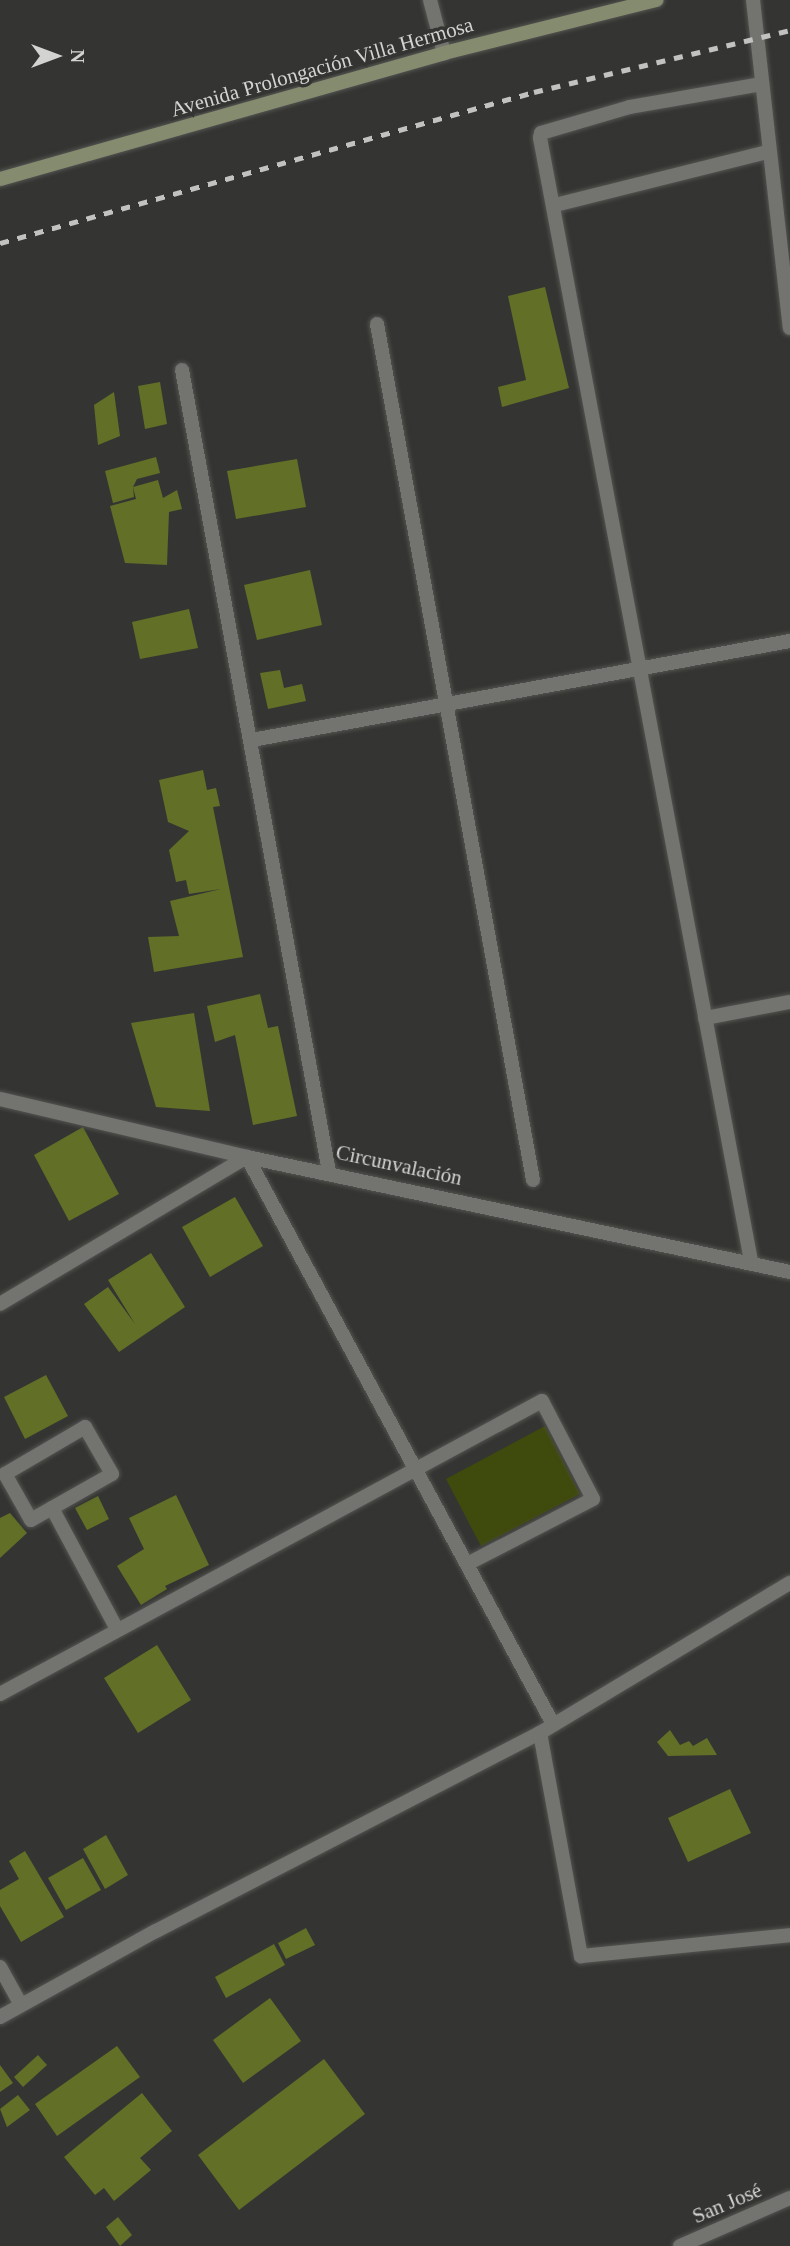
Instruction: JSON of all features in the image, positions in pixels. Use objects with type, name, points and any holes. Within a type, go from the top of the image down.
[{"type":"main road","name":"Avenida Prolongación Villa Hermosa","points":[[0,179],[444,54],[656,0]]},
{"type":"street","points":[[430,0],[444,54]]},
{"type":"street","points":[[753,0],[768,152],[790,328]]},
{"type":"street","points":[[751,1261],[541,133],[630,107],[762,84]]},
{"type":"street","points":[[555,205],[768,152]]},
{"type":"street","points":[[377,324],[444,704],[533,1180]]},
{"type":"street","points":[[182,370],[252,740],[329,1172]]},
{"type":"street","points":[[252,740],[790,640]]},
{"type":"street","points":[[705,1018],[790,1003]]},
{"type":"street","name":"Circunvalación","points":[[0,1099],[247,1157],[751,1261],[790,1272]]},
{"type":"street","points":[[0,1304],[247,1157],[553,1724]]},
{"type":"street","points":[[0,1694],[542,1401],[593,1499],[467,1564]]},
{"type":"street","points":[[85,1427],[112,1474],[52,1508],[31,1520],[5,1474],[85,1427]]},
{"type":"street","points":[[52,1508],[117,1629]]},
{"type":"street","points":[[0,2017],[540,1733],[790,1583]]},
{"type":"street","points":[[540,1733],[581,1956],[790,1935]]},
{"type":"street","points":[[0,1966],[21,2005]]},
{"type":"street","name":"San José","points":[[680,2246],[790,2198]]},
{"type":"green space","points":[[545,1426],[580,1494],[481,1546],[446,1479]]},
{"type":"building","points":[[545,287],[569,388],[502,407],[498,387],[526,380],[508,296]]},
{"type":"building","points":[[160,382],[167,424],[145,429],[138,386]]},
{"type":"building","points":[[114,392],[120,436],[98,445],[94,405]]},
{"type":"building","points":[[156,457],[160,473],[137,479],[133,487],[134,497],[113,503],[105,471]]},
{"type":"building","points":[[297,459],[306,507],[236,519],[227,471]]},
{"type":"building","points":[[158,480],[163,498],[177,490],[182,509],[169,512],[167,565],[125,563],[110,506],[136,499],[133,487]]},
{"type":"building","points":[[310,570],[322,625],[257,640],[244,585]]},
{"type":"building","points":[[189,609],[198,648],[140,659],[132,622]]},
{"type":"building","points":[[280,670],[284,688],[302,684],[306,701],[268,709],[260,673]]},
{"type":"building","points":[[203,770],[207,790],[216,788],[220,806],[213,807],[243,957],[154,972],[148,937],[179,936],[170,901],[221,889],[189,894],[186,880],[176,882],[169,850],[189,831],[168,822],[159,780]]},
{"type":"building","points":[[260,994],[268,1028],[278,1026],[297,1116],[253,1125],[235,1035],[215,1042],[207,1006]]},
{"type":"building","points":[[194,1013],[210,1111],[156,1107],[131,1023]]},
{"type":"building","points":[[83,1127],[119,1194],[69,1221],[34,1155]]},
{"type":"building","points":[[235,1197],[263,1246],[210,1277],[182,1227]]},
{"type":"building","points":[[151,1253],[185,1307],[119,1352],[84,1304],[108,1287],[135,1324],[108,1280]]},
{"type":"building","points":[[46,1375],[68,1416],[25,1439],[4,1397]]},
{"type":"building","points":[[176,1495],[209,1565],[165,1586],[167,1589],[141,1605],[117,1566],[144,1549],[129,1518]]},
{"type":"building","points":[[98,1496],[109,1519],[87,1530],[75,1508]]},
{"type":"building","points":[[10,1513],[27,1533],[0,1558],[0,1518]]},
{"type":"building","points":[[157,1645],[191,1700],[138,1733],[104,1678]]},
{"type":"building","points":[[670,1730],[680,1745],[689,1741],[693,1746],[707,1738],[717,1755],[668,1756],[657,1742]]},
{"type":"building","points":[[730,1789],[751,1833],[688,1862],[668,1818]]},
{"type":"building","points":[[106,1835],[128,1875],[105,1889],[83,1849]]},
{"type":"building","points":[[25,1851],[64,1917],[21,1942],[0,1906],[0,1890],[19,1879],[9,1861]]},
{"type":"building","points":[[83,1858],[101,1890],[66,1910],[48,1878]]},
{"type":"building","points":[[306,1928],[315,1945],[286,1959],[278,1943]]},
{"type":"building","points":[[274,1944],[285,1965],[226,1998],[215,1977]]},
{"type":"building","points":[[270,1998],[301,2041],[243,2083],[213,2040]]},
{"type":"building","points":[[117,2046],[140,2077],[57,2136],[35,2104]]},
{"type":"building","points":[[38,2055],[47,2065],[23,2087],[14,2077]]},
{"type":"building","points":[[324,2059],[365,2114],[239,2210],[198,2155]]},
{"type":"building","points":[[0,2065],[13,2083],[0,2092]]},
{"type":"building","points":[[142,2093],[172,2131],[140,2158],[151,2170],[114,2201],[104,2188],[95,2195],[64,2157]]},
{"type":"building","points":[[18,2095],[30,2110],[7,2127],[0,2109]]},
{"type":"building","points":[[118,2217],[132,2235],[120,2246],[106,2227]]},
{"type":"railway","points":[[0,243],[534,92],[790,30]]}]
